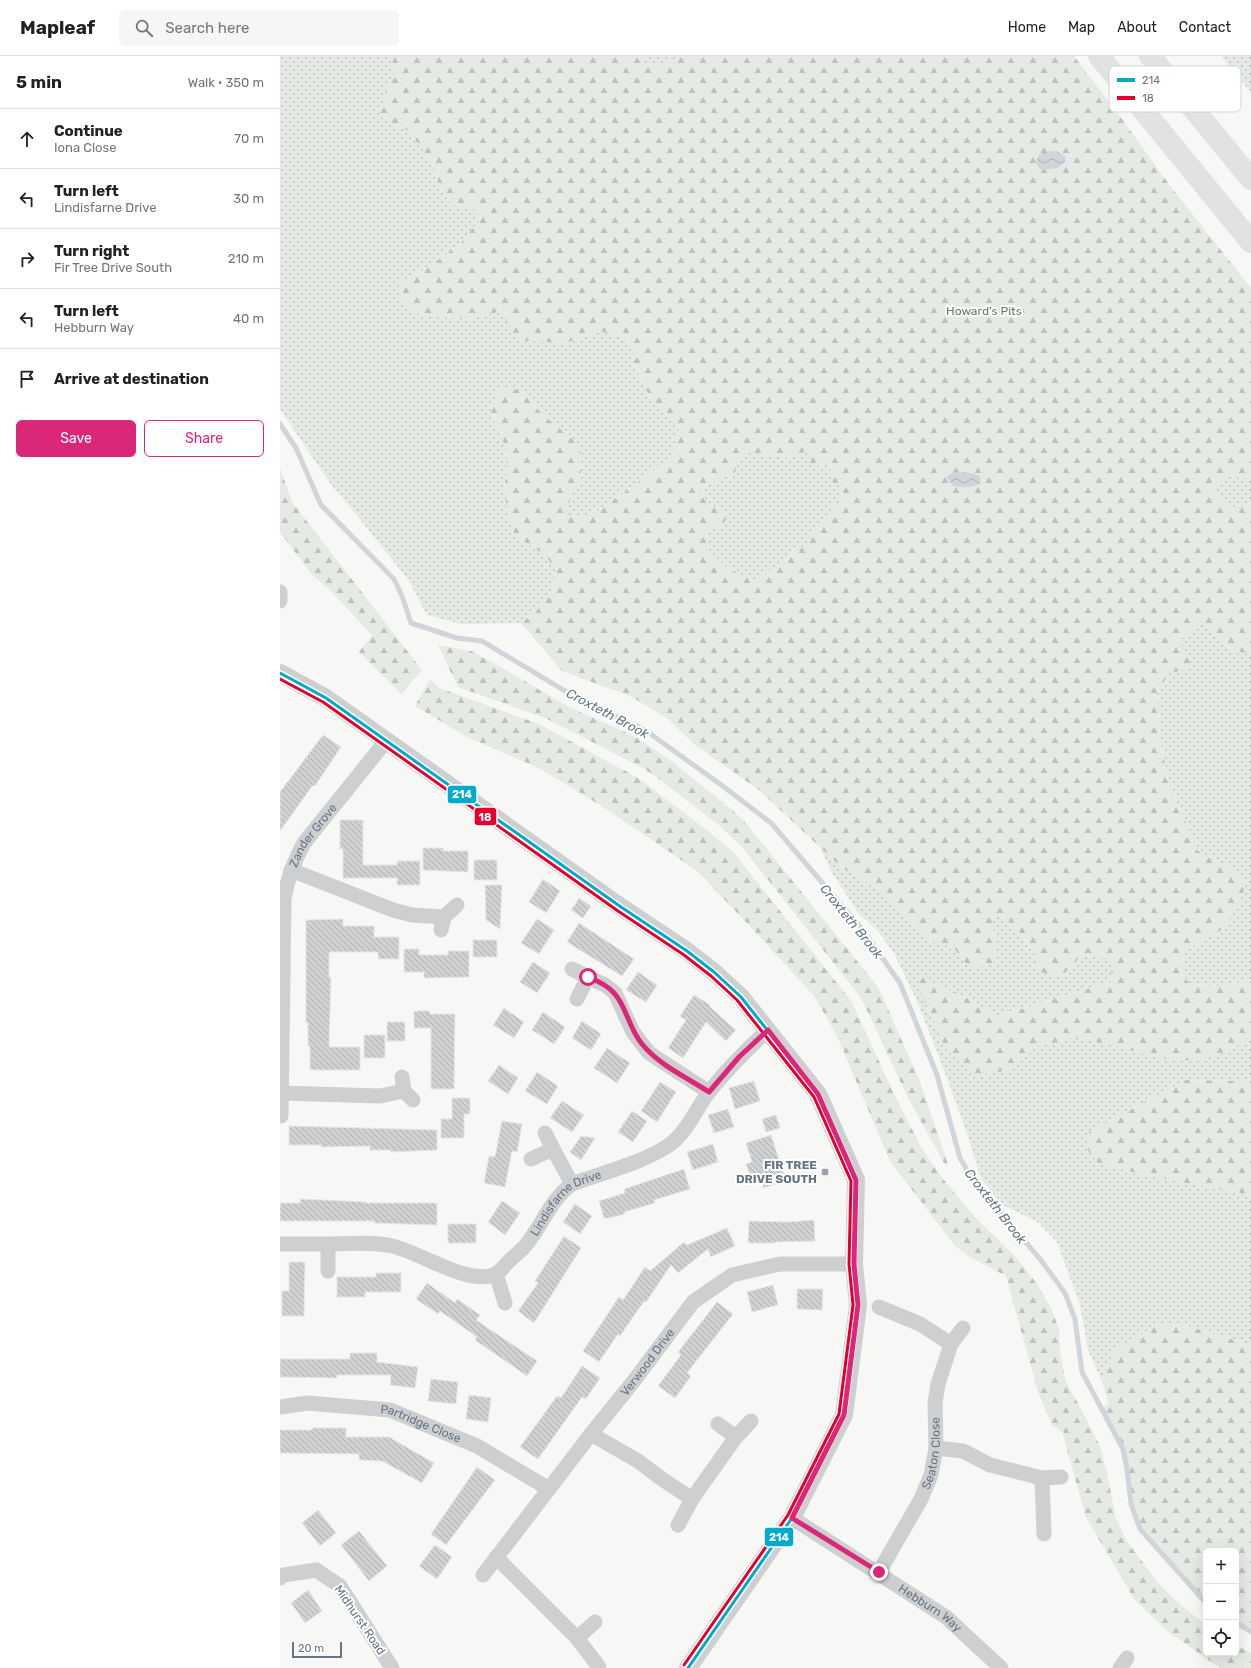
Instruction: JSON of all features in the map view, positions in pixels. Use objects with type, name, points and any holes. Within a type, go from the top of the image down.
[{"type":"highway","points":[[1099,56],[1109,68]]},
{"type":"highway","points":[[1150,56],[1158,66]]},
{"type":"highway","points":[[1145,112],[1251,242]]},
{"type":"highway","points":[[1196,112],[1251,179]]},
{"type":"street","points":[[280,592],[280,601]]},
{"type":"street","points":[[280,673],[326,698],[687,951],[714,972],[741,997],[818,1094],[856,1180],[854,1264],[858,1305],[844,1415],[792,1518],[688,1668]]},
{"type":"street","name":"Zander Grove","points":[[281,1116],[284,898],[291,870],[304,843],[386,741]]},
{"type":"street","points":[[291,870],[393,910],[412,914],[442,924],[457,905]]},
{"type":"street","points":[[572,969],[605,985],[615,993],[633,1032],[649,1053],[709,1092]]},
{"type":"street","points":[[577,1000],[588,977]]},
{"type":"street","name":"Lindisfarne Drive","points":[[496,1274],[525,1246],[556,1198],[572,1184],[646,1158],[667,1147],[681,1133],[709,1092],[739,1057],[768,1030]]},
{"type":"street","points":[[281,1093],[380,1096],[407,1089]]},
{"type":"street","points":[[544,1133],[572,1184]]},
{"type":"street","points":[[531,1159],[553,1149]]},
{"type":"street","points":[[280,1244],[378,1244],[405,1249],[456,1272],[484,1276],[496,1274],[505,1303]]},
{"type":"street","points":[[328,1244],[328,1271]]},
{"type":"street","name":"Verwood Drive","points":[[483,1575],[591,1434],[633,1382],[693,1302],[732,1275],[780,1264],[854,1264]]},
{"type":"street","points":[[879,1307],[920,1324],[951,1344]]},
{"type":"street","name":"Seaton Close","points":[[879,1572],[921,1499],[931,1474],[936,1448],[935,1403],[938,1384],[951,1344],[963,1328]]},
{"type":"street","name":"Partridge Close","points":[[280,1407],[307,1403],[390,1410],[477,1446],[549,1489]]},
{"type":"street","points":[[678,1525],[692,1499],[736,1437],[751,1421]]},
{"type":"street","points":[[718,1424],[736,1437]]},
{"type":"street","points":[[591,1434],[638,1461],[662,1480],[692,1499]]},
{"type":"street","points":[[936,1448],[963,1451],[990,1465],[1042,1478],[1061,1477]]},
{"type":"street","points":[[1042,1478],[1044,1534]]},
{"type":"street","name":"Hebburn Way","points":[[792,1518],[879,1572],[946,1617],[986,1663],[1001,1668]]},
{"type":"street","points":[[496,1557],[577,1638],[599,1667]]},
{"type":"street","name":"Midhurst Road","points":[[280,1578],[284,1575],[316,1570],[340,1586],[392,1668]]},
{"type":"street","points":[[577,1638],[595,1622]]},
{"type":"green space","points":[[280,56],[390,56],[396,70],[385,93],[393,125],[407,130],[431,160],[442,192],[455,207],[472,207],[481,218],[461,243],[430,266],[398,283],[414,313],[466,320],[501,311],[566,343],[600,331],[628,339],[636,369],[649,395],[679,427],[673,455],[629,489],[593,514],[563,518],[572,495],[581,481],[580,445],[543,415],[521,390],[490,412],[506,447],[507,469],[504,488],[527,544],[544,554],[556,570],[553,589],[536,612],[521,623],[461,624],[427,615],[407,578],[332,486],[280,409]]},
{"type":"green space","name":"Howard's Pits","points":[[390,56],[644,56],[645,63],[660,66],[681,56],[1074,56],[1109,102],[1109,112],[1117,112],[1171,187],[1251,288],[1251,479],[1229,476],[1213,489],[1235,508],[1251,503],[1251,654],[1231,650],[1203,623],[1179,640],[1192,668],[1170,673],[1157,691],[1160,738],[1168,781],[1198,851],[1228,867],[1246,881],[1240,905],[1223,929],[1185,951],[1181,972],[1189,983],[1215,987],[1251,980],[1251,1040],[1203,1061],[1162,1059],[1116,1046],[1080,1039],[1039,1045],[1009,1070],[975,1076],[946,1050],[923,997],[918,975],[964,996],[998,1016],[1110,982],[1113,959],[1082,955],[1062,976],[1035,971],[1036,954],[1016,928],[999,914],[992,919],[997,947],[994,963],[970,969],[953,947],[937,943],[917,931],[885,893],[842,868],[759,790],[695,745],[668,719],[632,697],[562,671],[521,623],[536,612],[553,589],[556,570],[544,554],[527,544],[514,533],[508,517],[504,488],[507,469],[506,448],[490,412],[499,388],[521,390],[543,415],[580,445],[581,481],[572,495],[563,518],[593,514],[629,489],[673,455],[679,427],[649,395],[636,369],[628,339],[600,331],[566,343],[518,340],[501,311],[466,320],[414,313],[401,300],[398,283],[430,266],[461,243],[481,218],[472,207],[455,207],[442,192],[431,160],[407,130],[393,125],[380,116],[385,93],[396,70]],"holes":[[[808,450],[812,468],[829,462],[832,482],[839,485],[843,493],[806,544],[754,582],[728,568],[709,551],[706,535],[708,528],[720,526],[727,519],[721,509],[708,505],[703,497],[705,487],[735,472],[744,451],[789,458]]]},
{"type":"green space","points":[[644,56],[681,56],[660,66],[645,63]]},
{"type":"green space","points":[[1221,56],[1251,56],[1251,92],[1241,80],[1241,66],[1229,66]]},
{"type":"green space","points":[[808,450],[829,462],[832,482],[839,485],[843,493],[806,544],[754,582],[728,568],[709,551],[706,535],[708,527],[720,526],[721,509],[708,505],[703,497],[705,487],[735,472],[744,451],[789,458]]},
{"type":"green space","points":[[280,468],[292,502],[422,670],[401,694],[359,652],[372,635],[330,590],[312,575],[280,532]]},
{"type":"green space","points":[[1229,476],[1251,479],[1251,503],[1235,508],[1213,489]]},
{"type":"green space","points":[[1203,623],[1231,650],[1251,654],[1251,980],[1215,987],[1189,983],[1181,972],[1185,951],[1223,929],[1228,867],[1198,851],[1168,781],[1160,738],[1157,691],[1170,673],[1179,640]]},
{"type":"green space","points":[[438,645],[471,651],[569,707],[636,737],[670,760],[745,822],[878,987],[919,1079],[948,1164],[945,1165],[908,1098],[858,994],[742,847],[720,826],[643,768],[545,718],[458,687]]},
{"type":"green space","points":[[430,679],[439,688],[539,724],[638,778],[707,830],[734,853],[852,1002],[893,1092],[921,1147],[943,1179],[976,1218],[1016,1257],[1037,1284],[1051,1308],[1059,1329],[1060,1353],[1066,1382],[1100,1446],[1116,1519],[1128,1543],[1160,1585],[1177,1602],[1203,1623],[1203,1656],[1239,1656],[1239,1647],[1251,1653],[1251,1668],[1220,1668],[1166,1630],[1134,1599],[1086,1517],[1063,1435],[1064,1433],[1052,1425],[1038,1392],[1006,1276],[968,1256],[955,1246],[890,1161],[837,1036],[814,996],[699,873],[603,807],[539,768],[467,737],[415,706]]},
{"type":"green space","points":[[820,847],[842,868],[885,893],[917,931],[937,943],[953,947],[970,969],[997,947],[992,919],[999,914],[1016,928],[1036,955],[1062,976],[1082,955],[1114,959],[1110,982],[997,1016],[964,996],[1009,1070],[1039,1045],[1080,1039],[1203,1061],[1251,1040],[1251,1079],[1240,1081],[1186,1080],[1089,1132],[1086,1139],[1098,1163],[1148,1176],[1251,1195],[1251,1345],[1182,1324],[1158,1325],[1140,1335],[1109,1360],[1102,1382],[1088,1350],[1080,1305],[1057,1242],[1039,1223],[1003,1205],[981,1179],[968,1136],[944,1070],[917,1001],[895,955],[878,931],[858,913],[831,871]]},
{"type":"green space","points":[[1251,1079],[1251,1195],[1148,1176],[1098,1163],[1088,1150],[1086,1139],[1089,1132],[1186,1080],[1240,1081]]},
{"type":"green space","points":[[1182,1324],[1251,1345],[1251,1632],[1239,1624],[1239,1548],[1203,1548],[1203,1600],[1140,1529],[1131,1504],[1123,1449],[1100,1409],[1109,1403],[1102,1382],[1109,1360],[1118,1347],[1158,1325]]},
{"type":"water","points":[[1056,151],[1065,156],[1065,162],[1057,168],[1041,170],[1036,164],[1038,156],[1044,152]]},
{"type":"water","points":[[956,472],[971,473],[980,476],[980,484],[966,487],[953,486],[946,476]]},
{"type":"building","points":[[323,735],[341,747],[315,786],[313,785],[280,831],[280,792]]},
{"type":"building","points":[[340,820],[363,820],[363,865],[397,865],[397,861],[420,861],[420,885],[397,885],[397,878],[343,878],[343,849],[340,849]]},
{"type":"building","points":[[423,848],[443,848],[443,851],[468,851],[468,872],[423,870]]},
{"type":"building","points":[[474,860],[497,860],[497,880],[474,880]]},
{"type":"building","points":[[543,879],[560,891],[546,913],[529,902]]},
{"type":"building","points":[[485,885],[502,885],[500,929],[486,920]]},
{"type":"building","points":[[579,898],[591,906],[583,918],[571,910]]},
{"type":"building","points":[[343,919],[343,926],[374,926],[374,937],[399,937],[399,959],[378,959],[378,952],[329,952],[329,977],[331,977],[329,1047],[360,1047],[360,1070],[310,1070],[310,1046],[308,1046],[308,1023],[306,1023],[306,920]]},
{"type":"building","points":[[537,919],[554,930],[539,954],[521,943]]},
{"type":"building","points":[[579,923],[634,959],[622,976],[567,942]]},
{"type":"building","points":[[473,940],[497,940],[497,957],[473,957]]},
{"type":"building","points":[[404,949],[419,949],[419,955],[448,955],[448,951],[469,951],[469,977],[424,978],[424,972],[404,972]]},
{"type":"building","points":[[533,962],[550,973],[537,993],[520,982]]},
{"type":"building","points":[[638,972],[657,985],[646,1002],[626,990]]},
{"type":"building","points":[[694,995],[710,1005],[709,1006],[736,1030],[726,1041],[706,1022],[683,1058],[668,1048],[686,1020],[680,1016]]},
{"type":"building","points":[[504,1008],[524,1022],[514,1038],[493,1025]]},
{"type":"building","points":[[414,1011],[430,1011],[430,1014],[455,1014],[454,1089],[431,1089],[431,1028],[414,1028]]},
{"type":"building","points":[[543,1012],[565,1027],[554,1044],[532,1030]]},
{"type":"building","points":[[582,1021],[601,1034],[591,1050],[572,1038]]},
{"type":"building","points":[[387,1022],[405,1022],[405,1041],[387,1041]]},
{"type":"building","points":[[364,1035],[385,1035],[385,1058],[364,1058]]},
{"type":"building","points":[[607,1048],[630,1063],[617,1083],[594,1068]]},
{"type":"building","points":[[499,1065],[518,1078],[508,1094],[488,1081]]},
{"type":"building","points":[[537,1072],[558,1086],[547,1104],[525,1091]]},
{"type":"building","points":[[754,1081],[760,1101],[735,1109],[729,1088]]},
{"type":"building","points":[[660,1082],[676,1092],[657,1122],[641,1111]]},
{"type":"building","points":[[452,1098],[470,1098],[470,1114],[464,1114],[464,1138],[441,1138],[441,1119],[452,1119]]},
{"type":"building","points":[[562,1101],[584,1115],[572,1132],[550,1118]]},
{"type":"building","points":[[728,1109],[734,1127],[714,1133],[708,1115]]},
{"type":"building","points":[[632,1111],[647,1121],[633,1142],[618,1132]]},
{"type":"building","points":[[776,1115],[780,1128],[766,1132],[762,1119]]},
{"type":"building","points":[[502,1121],[522,1124],[517,1152],[512,1151],[505,1187],[484,1183],[489,1156],[495,1157]]},
{"type":"building","points":[[289,1126],[437,1130],[437,1150],[391,1152],[391,1150],[370,1150],[370,1146],[321,1147],[321,1145],[289,1145]]},
{"type":"building","points":[[771,1135],[786,1181],[763,1188],[759,1174],[750,1176],[746,1164],[752,1162],[746,1143]]},
{"type":"building","points":[[581,1136],[595,1138],[581,1160],[570,1152]]},
{"type":"building","points":[[713,1144],[718,1162],[693,1170],[687,1152]]},
{"type":"building","points":[[684,1169],[690,1189],[654,1200],[655,1203],[624,1212],[625,1214],[604,1218],[599,1201],[625,1193],[624,1189]]},
{"type":"building","points":[[300,1199],[365,1203],[437,1203],[437,1225],[374,1223],[374,1221],[280,1221],[280,1203],[300,1203]]},
{"type":"building","points":[[502,1201],[520,1213],[505,1235],[488,1222]]},
{"type":"building","points":[[575,1204],[592,1216],[580,1234],[563,1222]]},
{"type":"building","points":[[814,1220],[815,1241],[748,1243],[749,1221],[788,1222]]},
{"type":"building","points":[[448,1224],[476,1224],[476,1243],[448,1243]]},
{"type":"building","points":[[727,1228],[735,1246],[711,1257],[708,1249],[678,1273],[671,1265],[646,1302],[644,1301],[620,1336],[618,1334],[599,1362],[583,1351],[619,1297],[623,1300],[645,1267],[650,1271],[684,1242],[687,1245]]},
{"type":"building","points":[[564,1236],[581,1248],[534,1323],[518,1311],[538,1283],[535,1281]]},
{"type":"building","points":[[289,1262],[305,1262],[304,1316],[282,1316],[282,1291],[289,1291]]},
{"type":"building","points":[[376,1273],[401,1273],[401,1292],[365,1292],[365,1297],[337,1297],[337,1277],[376,1277]]},
{"type":"building","points":[[427,1283],[455,1303],[457,1299],[480,1315],[476,1320],[537,1361],[527,1376],[475,1340],[477,1337],[440,1311],[438,1314],[416,1299]]},
{"type":"building","points":[[773,1285],[778,1305],[752,1312],[747,1292]]},
{"type":"building","points":[[797,1289],[823,1289],[822,1310],[797,1309]]},
{"type":"building","points":[[717,1302],[733,1314],[687,1373],[691,1376],[675,1398],[658,1386],[681,1355],[678,1352]]},
{"type":"building","points":[[350,1353],[377,1353],[377,1362],[418,1367],[415,1388],[390,1385],[391,1375],[337,1375],[337,1378],[280,1377],[280,1359],[350,1359]]},
{"type":"building","points":[[582,1366],[600,1378],[586,1399],[582,1397],[538,1459],[520,1447],[557,1396],[561,1398]]},
{"type":"building","points":[[431,1379],[458,1382],[456,1404],[428,1401]]},
{"type":"building","points":[[469,1395],[491,1398],[488,1422],[466,1419]]},
{"type":"building","points":[[312,1428],[346,1428],[346,1437],[389,1437],[434,1463],[422,1483],[382,1461],[359,1460],[359,1454],[280,1453],[280,1430],[312,1430]]},
{"type":"building","points":[[477,1467],[495,1480],[446,1545],[431,1534]]},
{"type":"building","points":[[318,1510],[336,1533],[320,1546],[302,1523]]},
{"type":"building","points":[[359,1531],[387,1566],[369,1581],[341,1545]]},
{"type":"building","points":[[435,1545],[452,1557],[437,1579],[419,1566]]},
{"type":"building","points":[[308,1590],[322,1611],[305,1623],[291,1603]]},
{"type":"waterway","name":"Croxteth Brook","points":[[280,424],[296,448],[321,505],[394,579],[402,596],[411,623],[457,638],[482,641],[580,700],[645,730],[771,823],[862,929],[900,983],[937,1075],[960,1158],[974,1182],[1040,1259],[1065,1293],[1075,1319],[1082,1372],[1123,1449],[1131,1504],[1140,1529],[1203,1600]]},
{"type":"waterway","name":"Croxteth Brook","points":[[1239,1624],[1251,1632]]},
{"type":"transit line","name":"214","points":[[280,673],[326,698],[621,907],[687,951],[714,972],[741,997],[818,1094],[856,1180],[854,1264],[858,1305],[844,1415],[792,1518],[688,1668]]},
{"type":"transit line","name":"18","points":[[280,679],[323,702],[618,911],[684,955],[711,976],[737,1000],[814,1097],[851,1181],[849,1264],[853,1305],[839,1414],[788,1515],[684,1665]]},
{"type":"place","name":"FIR TREE DRIVE SOUTH","points":[[825,1172]]},
{"type":"route","points":[[588,977],[605,985],[615,993],[633,1032],[649,1053],[709,1092],[739,1057],[768,1030],[818,1094],[856,1180],[854,1264],[858,1305],[844,1415],[792,1518],[879,1572]]}]
